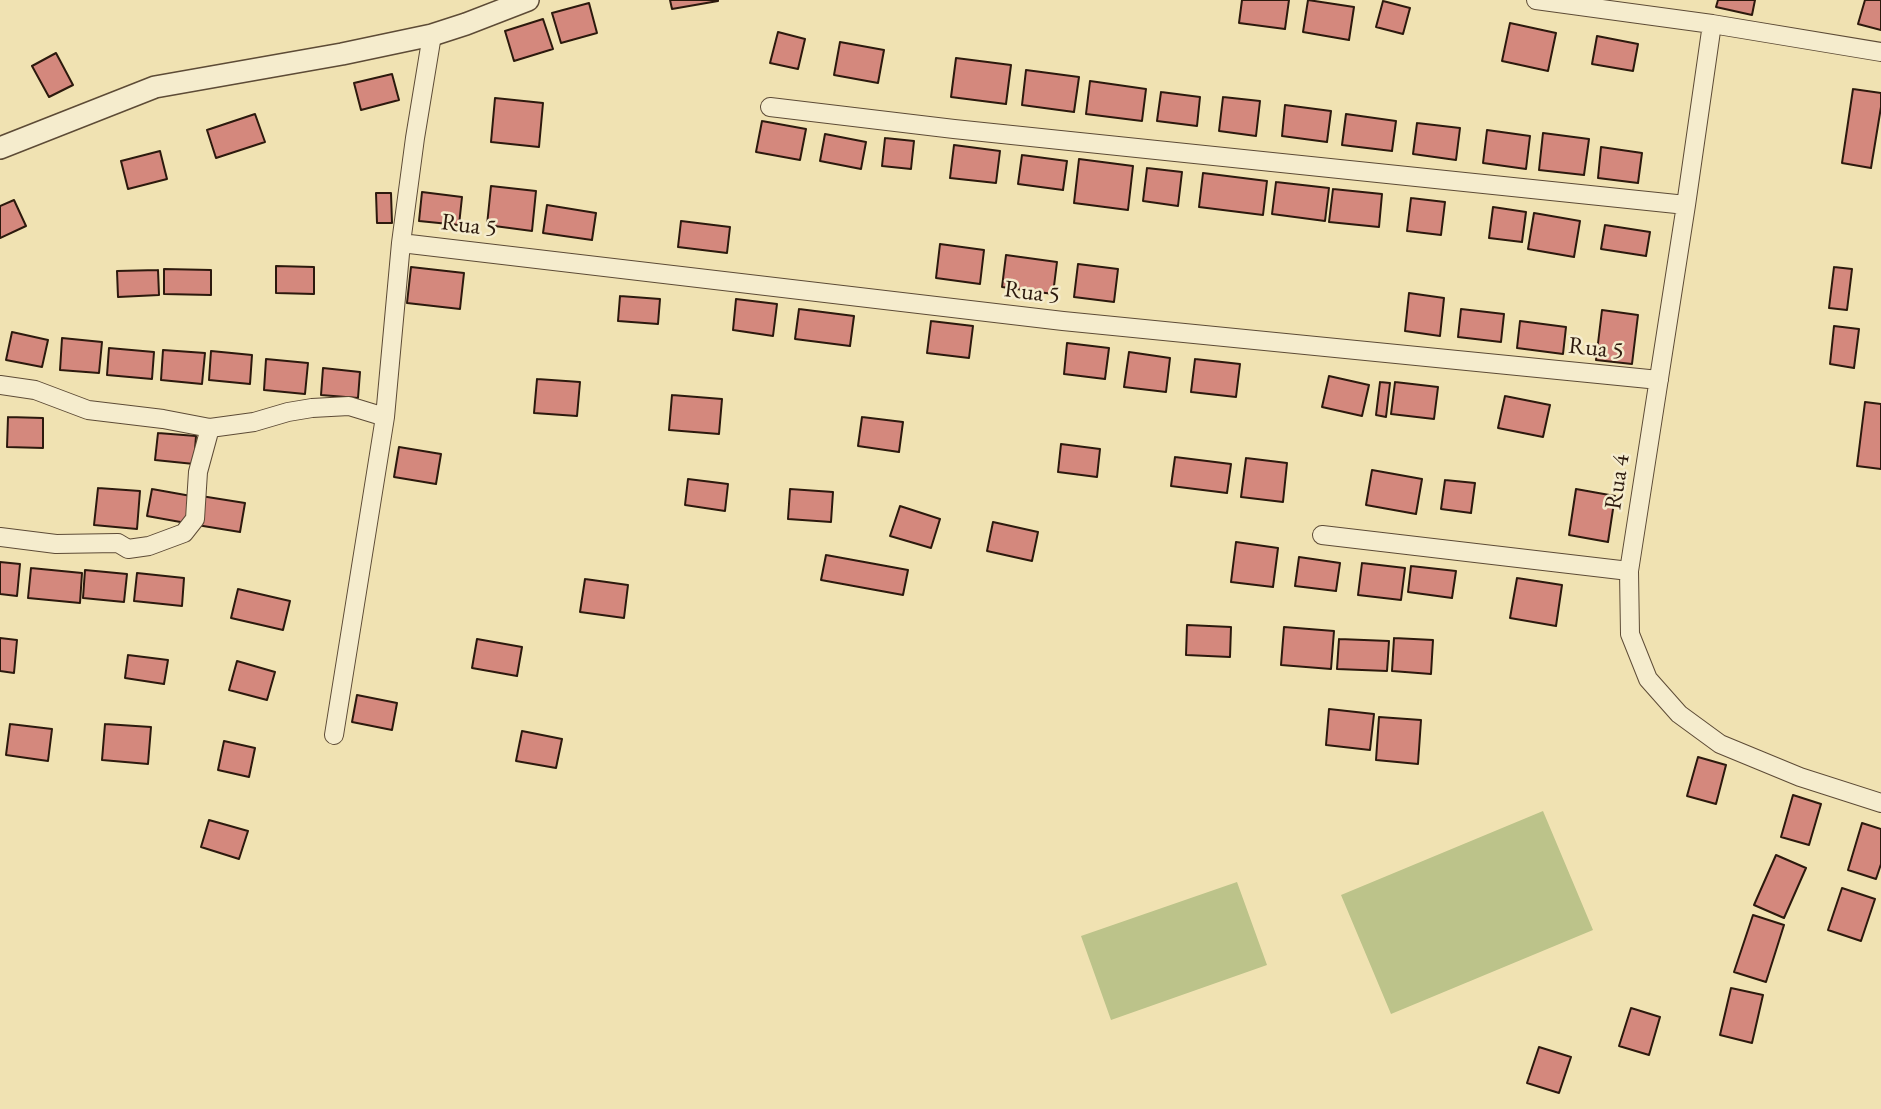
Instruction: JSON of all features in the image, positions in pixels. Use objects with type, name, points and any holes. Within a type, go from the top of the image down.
[{"type":"street","points":[[0,148],[155,87],[432,35],[528,0]]},
{"type":"street","points":[[1536,0],[1712,24],[1881,52]]},
{"type":"street","name":"Rua 4","points":[[1712,24],[1629,571],[1630,634],[1648,679],[1679,714],[1720,744],[1800,777],[1881,803]]},
{"type":"street","points":[[334,735],[385,417],[401,243],[432,35]]},
{"type":"street","points":[[770,107],[954,130],[1686,205]]},
{"type":"street","name":"Rua 5","points":[[401,243],[1063,321],[1659,380]]},
{"type":"street","points":[[0,385],[36,390],[88,410],[210,428],[254,422],[312,408],[349,406],[385,417]]},
{"type":"street","points":[[0,537],[56,544],[118,543],[128,549],[149,546],[184,533],[195,519],[198,472],[210,428]]},
{"type":"street","points":[[1322,535],[1629,571]]},
{"type":"green space","points":[[1543,811],[1593,930],[1391,1014],[1341,895]]},
{"type":"green space","points":[[1237,882],[1267,965],[1111,1020],[1081,936]]},
{"type":"building","points":[[670,0],[718,0],[718,1],[672,9]]},
{"type":"building","points":[[1242,0],[1289,0],[1285,29],[1239,23]]},
{"type":"building","points":[[1308,0],[1354,7],[1349,40],[1303,32]]},
{"type":"building","points":[[1718,0],[1755,0],[1752,15],[1716,7]]},
{"type":"building","points":[[1865,0],[1881,0],[1881,30],[1858,24]]},
{"type":"building","points":[[1383,1],[1410,8],[1403,34],[1376,27]]},
{"type":"building","points":[[589,3],[597,33],[561,43],[552,13]]},
{"type":"building","points":[[543,19],[553,49],[514,61],[505,31]]},
{"type":"building","points":[[1510,23],[1556,33],[1548,71],[1502,61]]},
{"type":"building","points":[[778,32],[805,39],[798,69],[770,63]]},
{"type":"building","points":[[1597,36],[1638,44],[1633,71],[1592,64]]},
{"type":"building","points":[[840,42],[884,50],[878,83],[834,75]]},
{"type":"building","points":[[56,53],[73,85],[49,97],[32,66]]},
{"type":"building","points":[[956,58],[1011,65],[1006,104],[951,97]]},
{"type":"building","points":[[1026,70],[1079,77],[1074,112],[1022,105]]},
{"type":"building","points":[[392,74],[399,100],[361,110],[354,83]]},
{"type":"building","points":[[1090,81],[1146,89],[1142,121],[1086,114]]},
{"type":"building","points":[[1853,89],[1881,93],[1871,168],[1842,163]]},
{"type":"building","points":[[1161,92],[1200,97],[1197,126],[1157,121]]},
{"type":"building","points":[[1223,97],[1260,101],[1256,136],[1219,131]]},
{"type":"building","points":[[495,98],[543,103],[539,147],[491,142]]},
{"type":"building","points":[[1285,105],[1331,111],[1327,142],[1282,136]]},
{"type":"building","points":[[255,114],[265,142],[216,158],[207,130]]},
{"type":"building","points":[[1346,114],[1396,121],[1392,151],[1342,145]]},
{"type":"building","points":[[762,121],[806,129],[800,160],[756,152]]},
{"type":"building","points":[[1417,123],[1460,128],[1456,160],[1413,154]]},
{"type":"building","points":[[1487,130],[1530,136],[1526,169],[1483,163]]},
{"type":"building","points":[[1543,133],[1589,139],[1584,175],[1539,170]]},
{"type":"building","points":[[825,134],[866,142],[861,169],[820,161]]},
{"type":"building","points":[[885,138],[914,141],[911,169],[882,166]]},
{"type":"building","points":[[954,145],[1000,151],[996,183],[950,178]]},
{"type":"building","points":[[1601,147],[1642,153],[1638,183],[1598,178]]},
{"type":"building","points":[[160,151],[167,179],[128,189],[121,161]]},
{"type":"building","points":[[1022,155],[1067,161],[1063,190],[1018,184]]},
{"type":"building","points":[[1079,159],[1133,166],[1128,210],[1074,203]]},
{"type":"building","points":[[1147,168],[1182,172],[1178,206],[1143,201]]},
{"type":"building","points":[[1203,173],[1267,181],[1263,215],[1199,207]]},
{"type":"building","points":[[1276,182],[1329,188],[1325,221],[1272,214]]},
{"type":"building","points":[[491,186],[536,191],[532,231],[487,225]]},
{"type":"building","points":[[1333,189],[1382,194],[1379,227],[1329,222]]},
{"type":"building","points":[[422,192],[462,197],[459,225],[419,221]]},
{"type":"building","points":[[376,193],[391,193],[392,223],[377,223]]},
{"type":"building","points":[[1411,198],[1445,202],[1441,235],[1407,231]]},
{"type":"building","points":[[14,200],[26,226],[0,238],[0,206]]},
{"type":"building","points":[[547,205],[596,213],[592,240],[543,233]]},
{"type":"building","points":[[1493,207],[1526,212],[1522,242],[1489,238]]},
{"type":"building","points":[[1534,213],[1580,221],[1574,257],[1528,249]]},
{"type":"building","points":[[681,221],[730,227],[727,253],[678,247]]},
{"type":"building","points":[[1605,225],[1650,232],[1646,256],[1601,249]]},
{"type":"building","points":[[940,244],[984,250],[980,284],[936,278]]},
{"type":"building","points":[[1006,255],[1057,262],[1053,294],[1002,287]]},
{"type":"building","points":[[1078,264],[1118,269],[1114,302],[1074,297]]},
{"type":"building","points":[[276,266],[314,267],[314,294],[276,293]]},
{"type":"building","points":[[411,267],[464,273],[460,309],[407,303]]},
{"type":"building","points":[[1834,267],[1852,269],[1847,310],[1829,308]]},
{"type":"building","points":[[164,269],[211,270],[211,295],[164,294]]},
{"type":"building","points":[[158,270],[159,295],[118,297],[117,271]]},
{"type":"building","points":[[1409,293],[1444,298],[1440,336],[1405,331]]},
{"type":"building","points":[[620,296],[660,299],[658,324],[618,321]]},
{"type":"building","points":[[736,299],[777,304],[773,336],[733,330]]},
{"type":"building","points":[[799,309],[854,316],[850,346],[795,339]]},
{"type":"building","points":[[1461,309],[1504,314],[1501,342],[1458,337]]},
{"type":"building","points":[[1602,310],[1638,315],[1632,364],[1596,360]]},
{"type":"building","points":[[931,321],[973,326],[969,358],[927,353]]},
{"type":"building","points":[[1520,321],[1566,327],[1563,354],[1517,348]]},
{"type":"building","points":[[1834,326],[1859,329],[1854,368],[1830,364]]},
{"type":"building","points":[[12,332],[48,340],[42,367],[6,360]]},
{"type":"building","points":[[62,338],[102,342],[99,373],[60,370]]},
{"type":"building","points":[[1067,343],[1109,348],[1105,379],[1064,374]]},
{"type":"building","points":[[109,348],[154,352],[152,379],[107,375]]},
{"type":"building","points":[[163,350],[205,353],[202,384],[161,380]]},
{"type":"building","points":[[211,351],[252,355],[250,384],[209,380]]},
{"type":"building","points":[[1129,352],[1170,358],[1166,392],[1124,387]]},
{"type":"building","points":[[266,359],[308,363],[305,394],[264,390]]},
{"type":"building","points":[[1195,359],[1240,364],[1236,397],[1191,392]]},
{"type":"building","points":[[323,368],[360,372],[358,398],[321,395]]},
{"type":"building","points":[[1329,376],[1369,385],[1362,416],[1322,407]]},
{"type":"building","points":[[537,379],[580,382],[577,416],[534,413]]},
{"type":"building","points":[[1380,382],[1390,383],[1386,417],[1376,415]]},
{"type":"building","points":[[1395,382],[1438,387],[1434,419],[1391,414]]},
{"type":"building","points":[[672,395],[722,399],[719,434],[669,430]]},
{"type":"building","points":[[1505,396],[1550,405],[1543,437],[1498,428]]},
{"type":"building","points":[[1865,402],[1881,404],[1881,469],[1857,466]]},
{"type":"building","points":[[8,417],[43,418],[43,448],[7,447]]},
{"type":"building","points":[[862,417],[903,422],[899,452],[858,446]]},
{"type":"building","points":[[158,433],[196,436],[194,464],[155,460]]},
{"type":"building","points":[[1061,444],[1100,449],[1097,477],[1058,472]]},
{"type":"building","points":[[399,447],[441,454],[436,484],[394,477]]},
{"type":"building","points":[[1175,457],[1231,464],[1227,493],[1171,486]]},
{"type":"building","points":[[1246,458],[1287,463],[1283,502],[1241,497]]},
{"type":"building","points":[[1372,470],[1422,479],[1416,514],[1366,505]]},
{"type":"building","points":[[688,479],[728,484],[725,511],[685,505]]},
{"type":"building","points":[[1445,480],[1475,483],[1471,513],[1441,509]]},
{"type":"building","points":[[98,488],[140,491],[137,529],[94,525]]},
{"type":"building","points":[[152,489],[191,496],[186,523],[147,516]]},
{"type":"building","points":[[790,489],[833,492],[831,522],[788,519]]},
{"type":"building","points":[[1576,489],[1615,496],[1608,542],[1569,535]]},
{"type":"building","points":[[201,496],[245,503],[240,532],[197,525]]},
{"type":"building","points":[[900,506],[940,519],[931,548],[890,536]]},
{"type":"building","points":[[993,522],[1038,532],[1032,561],[987,551]]},
{"type":"building","points":[[1236,542],[1278,548],[1273,587],[1231,582]]},
{"type":"building","points":[[826,555],[908,570],[903,595],[821,580]]},
{"type":"building","points":[[1299,557],[1340,563],[1336,591],[1295,586]]},
{"type":"building","points":[[0,562],[20,564],[17,596],[0,594]]},
{"type":"building","points":[[1362,563],[1405,568],[1401,600],[1358,595]]},
{"type":"building","points":[[1411,566],[1456,571],[1452,598],[1408,592]]},
{"type":"building","points":[[31,568],[82,573],[80,603],[28,598]]},
{"type":"building","points":[[85,570],[127,574],[124,602],[83,598]]},
{"type":"building","points":[[137,573],[184,578],[182,606],[134,601]]},
{"type":"building","points":[[1517,578],[1562,585],[1556,626],[1510,618]]},
{"type":"building","points":[[585,579],[628,585],[624,618],[580,612]]},
{"type":"building","points":[[238,589],[290,601],[283,630],[231,618]]},
{"type":"building","points":[[1187,625],[1231,627],[1230,657],[1186,655]]},
{"type":"building","points":[[1284,627],[1334,631],[1331,669],[1281,665]]},
{"type":"building","points":[[0,638],[17,640],[14,673],[0,671]]},
{"type":"building","points":[[1394,638],[1433,640],[1431,674],[1392,671]]},
{"type":"building","points":[[477,639],[522,647],[517,676],[472,668]]},
{"type":"building","points":[[1339,639],[1389,641],[1387,671],[1337,669]]},
{"type":"building","points":[[128,655],[168,660],[164,684],[125,678]]},
{"type":"building","points":[[237,661],[275,672],[267,700],[229,690]]},
{"type":"building","points":[[357,695],[397,703],[392,730],[352,722]]},
{"type":"building","points":[[1329,709],[1374,714],[1370,750],[1326,745]]},
{"type":"building","points":[[1379,717],[1421,720],[1418,764],[1376,760]]},
{"type":"building","points":[[10,724],[52,729],[48,761],[6,755]]},
{"type":"building","points":[[105,724],[151,727],[148,764],[102,760]]},
{"type":"building","points":[[522,731],[562,739],[556,768],[516,761]]},
{"type":"building","points":[[224,741],[255,748],[249,777],[218,770]]},
{"type":"building","points":[[1698,757],[1726,765],[1716,804],[1687,796]]},
{"type":"building","points":[[1793,795],[1821,804],[1809,845],[1781,837]]},
{"type":"building","points":[[209,820],[248,831],[239,859],[201,847]]},
{"type":"building","points":[[1862,823],[1881,829],[1881,864],[1876,879],[1848,870]]},
{"type":"building","points":[[1776,855],[1806,868],[1784,918],[1754,905]]},
{"type":"building","points":[[1842,888],[1875,899],[1861,941],[1828,930]]},
{"type":"building","points":[[1753,915],[1784,925],[1766,982],[1734,972]]},
{"type":"building","points":[[1731,988],[1763,995],[1752,1043],[1720,1035]]},
{"type":"building","points":[[1631,1008],[1660,1017],[1649,1055],[1619,1046]]},
{"type":"building","points":[[1539,1047],[1571,1057],[1559,1093],[1527,1083]]}]
